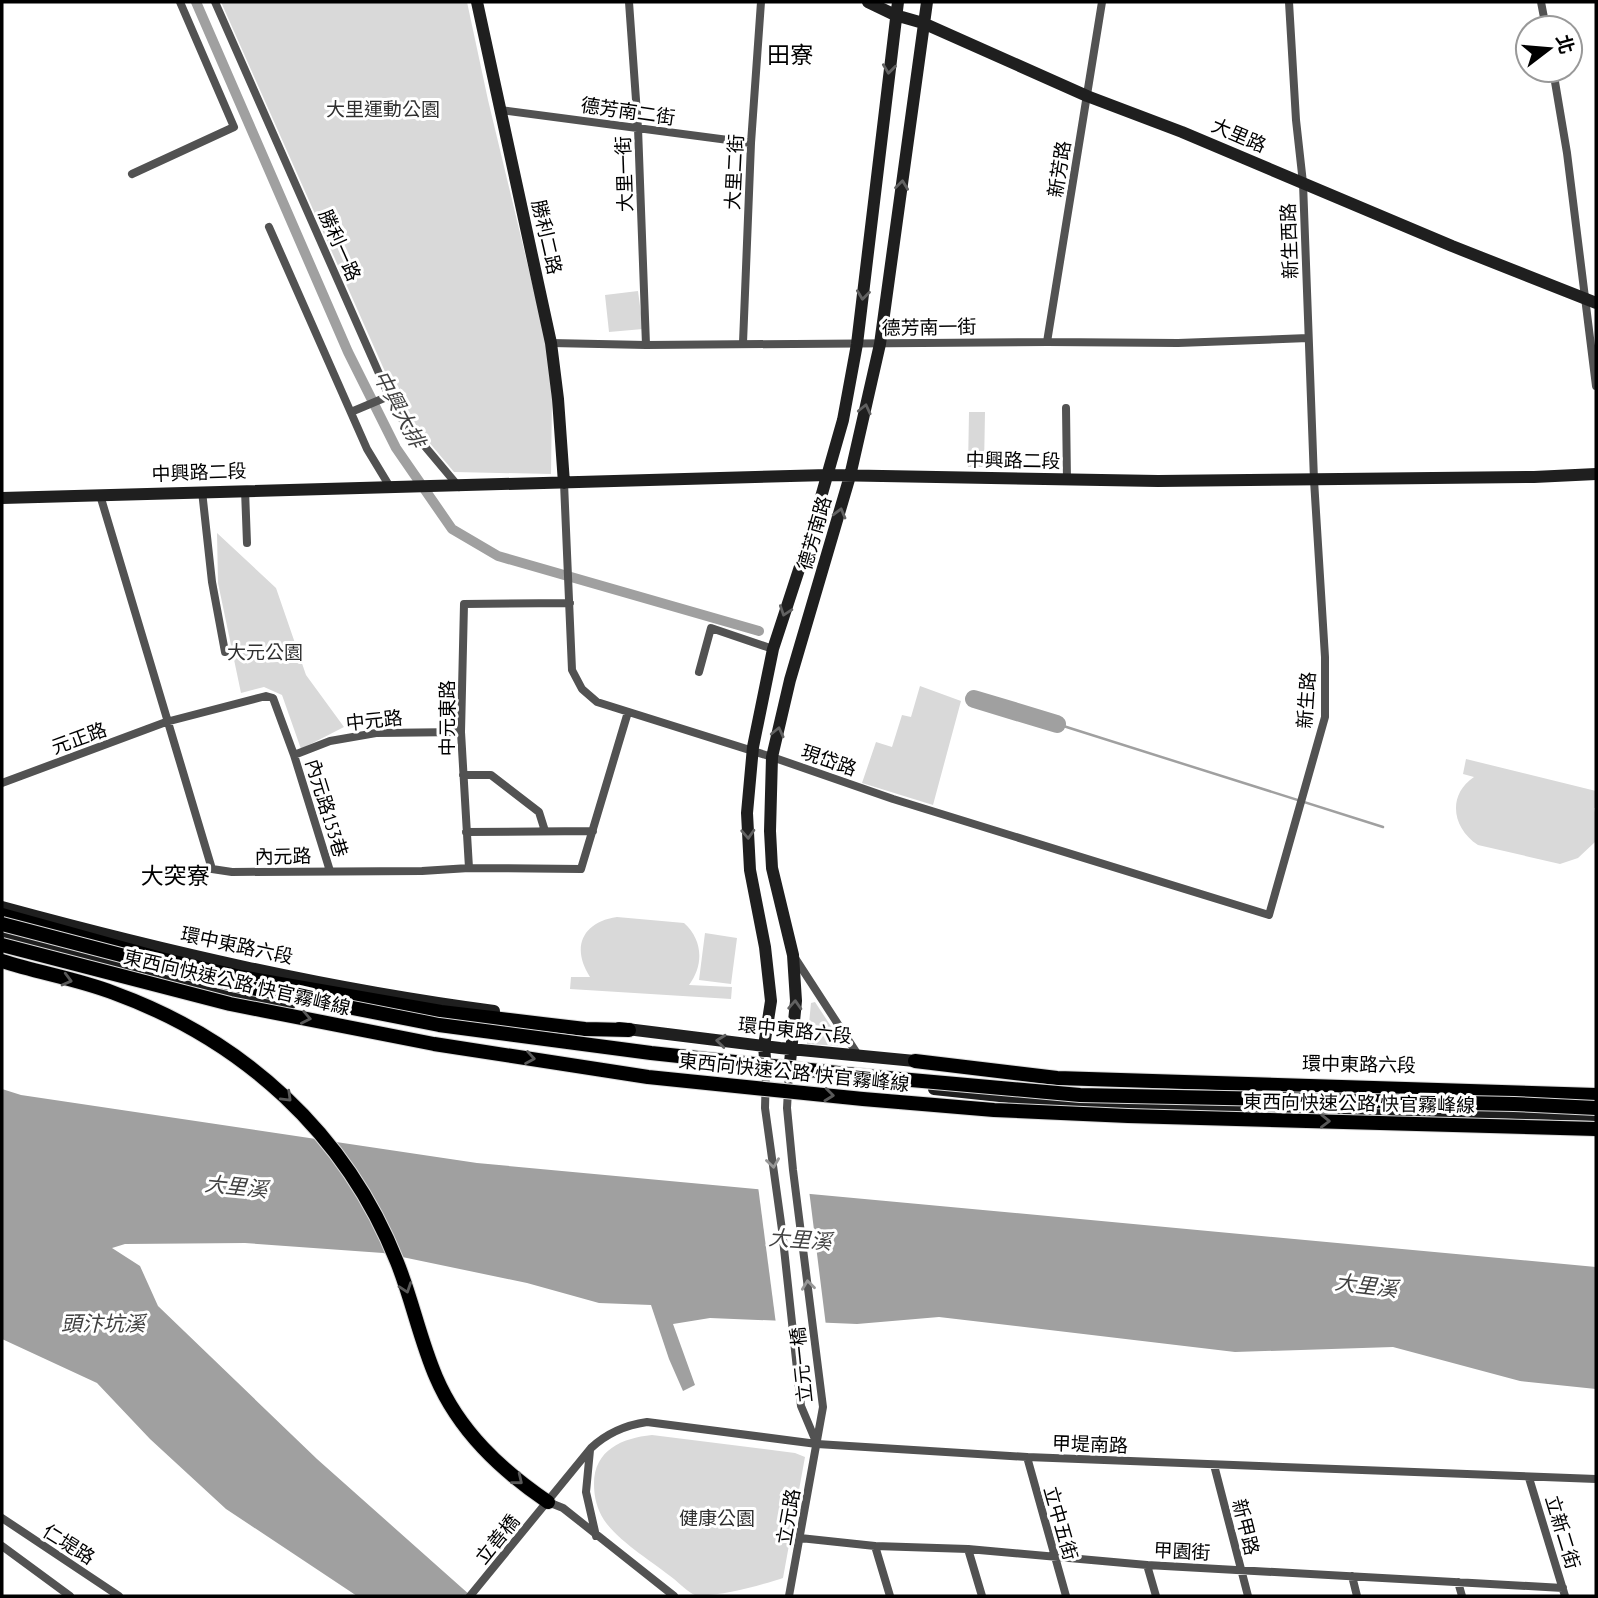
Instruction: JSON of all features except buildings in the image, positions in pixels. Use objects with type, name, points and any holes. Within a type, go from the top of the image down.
[{"type":"highway","points":[[2,915],[161,959],[241,977],[441,1012],[584,1029],[629,1030]]},
{"type":"highway","name":"東西向快速公路 快官霧峰線","points":[[2,925],[236,985],[439,1025],[651,1053],[893,1079],[1080,1095],[1596,1108]]},
{"type":"highway","name":"東西向快速公路 快官霧峰線","points":[[2,945],[230,1004],[434,1044],[648,1077],[995,1110],[1596,1129]]},
{"type":"highway","points":[[2,961],[109,991],[168,1016],[211,1039],[247,1063],[294,1103],[338,1154],[375,1213],[398,1263],[435,1376],[455,1414],[482,1448],[548,1502]]},
{"type":"highway","points":[[915,1061],[1057,1078],[1596,1093]]},
{"type":"street","points":[[132,174],[234,127],[180,2]]},
{"type":"street","name":"勝利一路","points":[[215,2],[396,412],[459,487]]},
{"type":"street","name":"勝利二路","points":[[477,2],[551,342],[564,482]]},
{"type":"street","name":"大里一街","points":[[629,2],[638,128],[646,345]]},
{"type":"street","name":"大里二街","points":[[743,343],[751,143],[761,2]]},
{"type":"street","name":"大里路","points":[[868,2],[897,8],[923,23],[1087,96],[1182,132],[1452,246],[1591,301]]},
{"type":"street","name":"德芳南路","points":[[789,1073],[796,1001],[793,955],[772,868],[769,831],[772,757],[790,680],[850,476],[880,344],[927,2]]},
{"type":"street","name":"新芳路","points":[[1047,342],[1102,2]]},
{"type":"street","name":"新生西路","points":[[1289,2],[1296,121],[1303,183],[1314,480]]},
{"type":"street","name":"德芳南路","points":[[766,1071],[764,1046],[771,1001],[765,947],[750,870],[747,813],[752,752],[773,649],[810,539],[843,420],[857,344],[897,8]]},
{"type":"street","points":[[1555,84],[1591,301],[1596,386]]},
{"type":"street","name":"德芳南二街","points":[[500,110],[751,143]]},
{"type":"street","points":[[269,227],[368,449],[393,487]]},
{"type":"street","name":"德芳南一街","points":[[551,342],[646,345],[1178,343],[1308,338]]},
{"type":"street","points":[[351,412],[389,396]]},
{"type":"street","points":[[1066,408],[1067,481]]},
{"type":"street","name":"中興路二段","points":[[2,498],[828,475],[1067,481],[1314,480],[1383,477],[1421,479],[1596,474]]},
{"type":"street","name":"新生路","points":[[1269,915],[1325,717],[1325,657],[1314,480]]},
{"type":"street","name":"現岱路","points":[[564,482],[572,670],[582,689],[597,702],[772,757],[893,799],[1269,915]]},
{"type":"street","points":[[245,490],[247,543]]},
{"type":"street","points":[[202,491],[212,582],[225,653]]},
{"type":"street","name":"內元路","points":[[100,495],[212,869],[232,873],[469,868],[582,869],[628,712]]},
{"type":"street","name":"中元東路","points":[[469,868],[461,732],[464,604],[570,603]]},
{"type":"street","points":[[699,672],[711,628],[773,649]]},
{"type":"street","name":"元正路","points":[[2,783],[166,722],[266,696],[273,698],[294,755]]},
{"type":"street","name":"中元路","points":[[294,755],[330,741],[376,733],[461,732]]},
{"type":"street","name":"內元路153巷","points":[[294,755],[330,871]]},
{"type":"street","points":[[463,775],[491,775],[539,812],[545,831]]},
{"type":"street","points":[[466,832],[593,831]]},
{"type":"street","name":"環中東路六段","points":[[2,908],[98,934],[325,984],[443,1004],[629,1030],[915,1061]]},
{"type":"street","points":[[2,937],[234,992],[439,1030],[766,1071],[1046,1101],[1596,1115]]},
{"type":"street","points":[[793,955],[858,1055]]},
{"type":"street","name":"立元一橋","points":[[766,1071],[765,1108],[782,1230],[801,1406],[817,1444]]},
{"type":"street","name":"立元一橋","points":[[789,1073],[787,1108],[823,1407],[817,1444]]},
{"type":"street","name":"甲堤南路","points":[[548,1502],[590,1448],[612,1433],[636,1424],[651,1422],[817,1444],[1027,1457],[1596,1479]]},
{"type":"street","name":"立元路","points":[[789,1596],[817,1444]]},
{"type":"street","points":[[590,1448],[586,1492],[596,1536]]},
{"type":"street","name":"立中五街","points":[[1027,1457],[1066,1596]]},
{"type":"street","name":"新甲路","points":[[1214,1465],[1248,1596]]},
{"type":"street","name":"立新二街","points":[[1529,1478],[1564,1592]]},
{"type":"street","points":[[548,1502],[563,1508],[674,1596]]},
{"type":"street","name":"立善橋","points":[[470,1596],[548,1502]]},
{"type":"street","name":"仁堤路","points":[[2,1518],[119,1596]]},
{"type":"street","name":"甲園街","points":[[800,1538],[875,1546],[968,1549],[1147,1565],[1352,1576],[1564,1592]]},
{"type":"street","points":[[2,1546],[69,1596]]},
{"type":"street","points":[[875,1546],[890,1596]]},
{"type":"street","points":[[968,1549],[982,1596]]},
{"type":"street","points":[[1147,1565],[1156,1596]]},
{"type":"street","points":[[1352,1576],[1357,1596]]},
{"type":"street","points":[[1458,1583],[1462,1596]]},
{"type":"green space","name":"大里運動公園","points":[[221,2],[467,2],[546,341],[552,398],[551,474],[454,472],[402,410]]},
{"type":"green space","points":[[638,291],[643,329],[609,332],[605,295]]},
{"type":"green space","points":[[969,412],[985,412],[984,467],[968,467]]},
{"type":"green space","name":"大元公園","points":[[217,533],[276,588],[306,675],[344,727],[301,749],[282,695],[264,687],[241,693],[218,583]]},
{"type":"green space","points":[[920,686],[961,701],[933,805],[862,783],[876,742],[892,747],[902,715],[911,717]]},
{"type":"green space","points":[[1466,759],[1596,791],[1595,842],[1578,858],[1560,864],[1478,845],[1463,830],[1456,811],[1460,793],[1465,784],[1474,777],[1463,774]]},
{"type":"green space","points":[[617,917],[684,923],[695,937],[699,953],[697,969],[689,985],[732,987],[731,999],[570,989],[571,977],[590,977],[581,956],[583,938],[595,924]]},
{"type":"green space","points":[[705,933],[737,938],[731,984],[699,980]]},
{"type":"green space","points":[[815,1002],[843,1046],[807,1044],[811,1003]]},
{"type":"green space","name":"健康公園","points":[[652,1435],[795,1453],[805,1457],[783,1578],[726,1593],[695,1595],[610,1528],[595,1498],[595,1472],[599,1462],[604,1454],[620,1443]]},
{"type":"water","points":[[2,1089],[21,1095],[477,1163],[1596,1267],[1596,1389],[1520,1381],[1393,1347],[1235,1352],[939,1317],[857,1324],[710,1318],[673,1324],[695,1385],[683,1391],[651,1305],[599,1303],[527,1283],[383,1253],[245,1243],[125,1244],[112,1248],[140,1266],[158,1306],[317,1459],[471,1596],[357,1596],[226,1509],[150,1439],[97,1383],[2,1339]]},
{"type":"pier","points":[[758,1186],[809,1190],[826,1326],[776,1324]]},
{"type":"waterway","name":"中興大排","points":[[196,2],[348,352],[396,448],[452,529],[498,556],[759,631]]},
{"type":"waterway","points":[[974,699],[1057,724]]},
{"type":"waterway","points":[[1057,724],[1383,827]]},
{"type":"district","name":"田寮","points":[[790,55]]},
{"type":"district","name":"大突寮","points":[[175,876]]},
{"type":"water label","name":"大里溪","points":[[236,1187]]},
{"type":"water label","name":"大里溪","points":[[800,1240]]},
{"type":"water label","name":"大里溪","points":[[1366,1286]]},
{"type":"water label","name":"頭汴坑溪","points":[[103,1324]]}]
